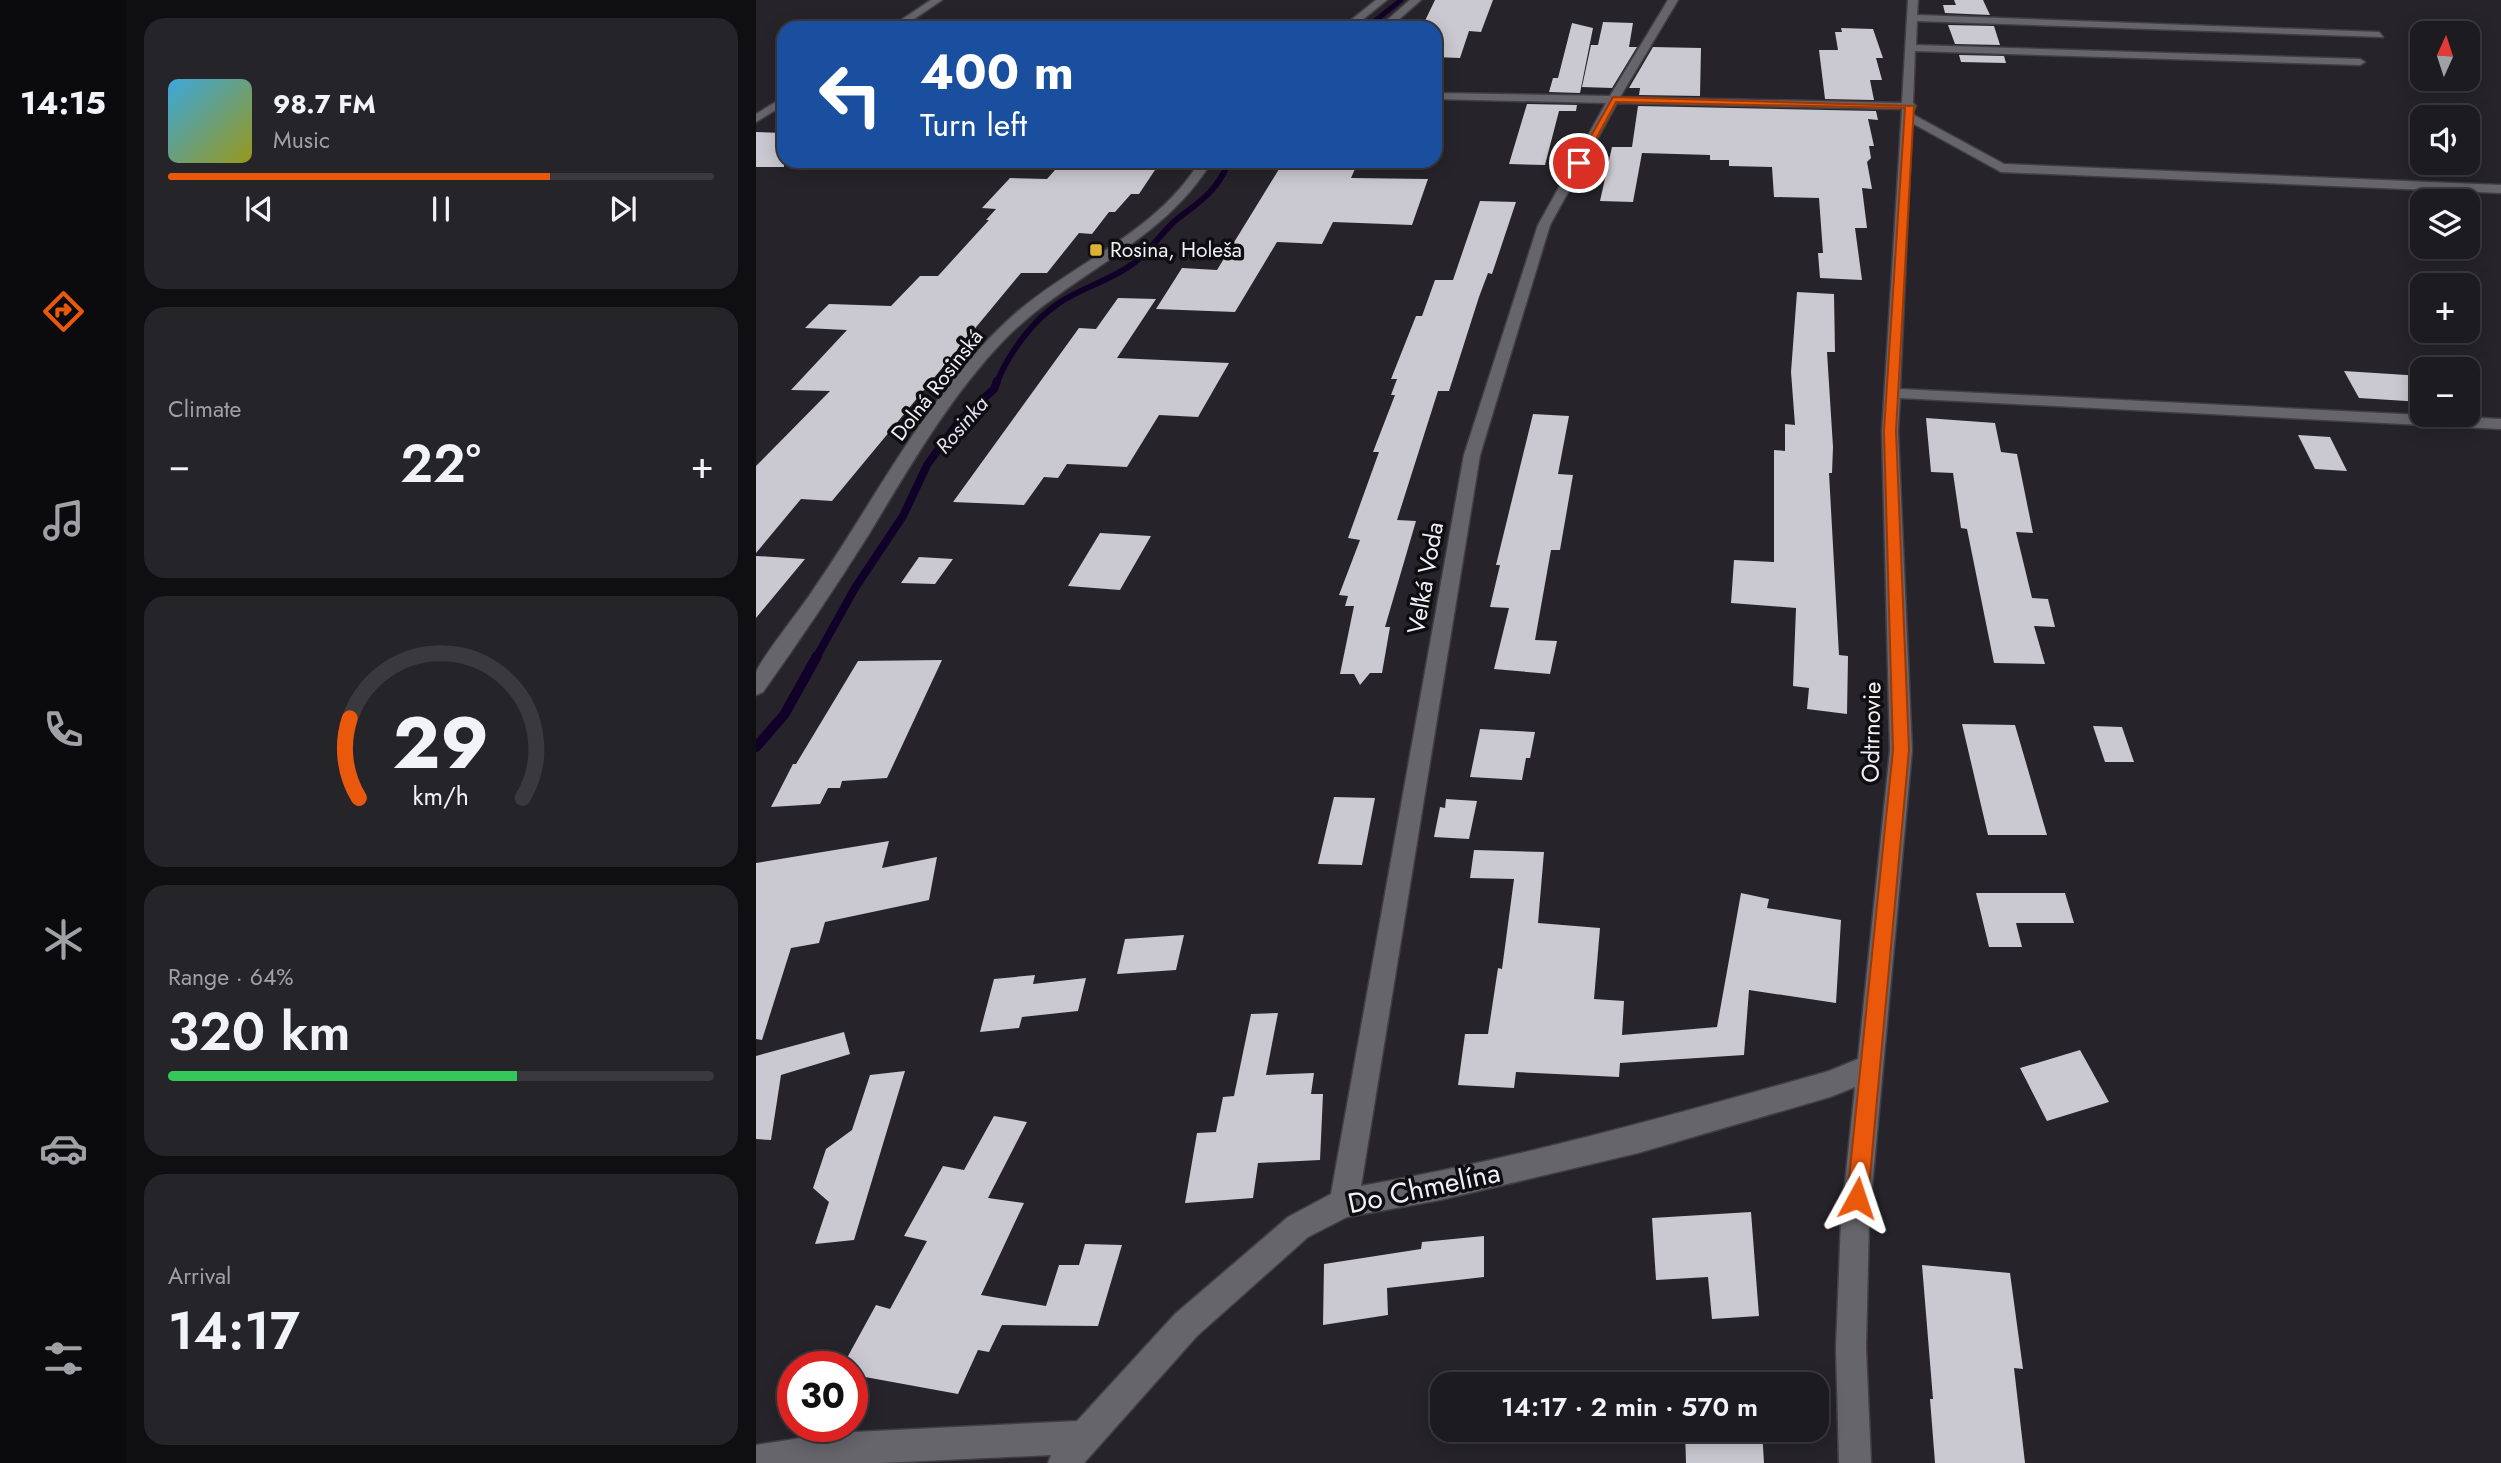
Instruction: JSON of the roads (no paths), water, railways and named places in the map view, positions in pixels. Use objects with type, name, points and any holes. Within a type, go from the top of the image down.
[{"type":"street","points":[[905,21],[937,0]]},
{"type":"street","points":[[1355,21],[1382,0]]},
{"type":"street","points":[[1391,21],[1416,0]]},
{"type":"street","name":"Veľká Voda","points":[[1344,1203],[1472,455],[1544,225],[1613,100],[1673,0]]},
{"type":"street","points":[[1913,9],[2379,35]]},
{"type":"street","name":"Odtrnovie","points":[[1855,1463],[1851,1348],[1855,1221],[1901,750],[1890,431],[1913,9]]},
{"type":"street","points":[[1912,48],[2360,62]]},
{"type":"street","points":[[1442,96],[1909,112],[2001,168],[2501,188]]},
{"type":"street","points":[[756,119],[777,105]]},
{"type":"street","name":"Dolná Rosinská","points":[[756,687],[824,590],[919,440],[983,358],[1023,315],[1158,216],[1196,179],[1202,168]]},
{"type":"street","points":[[1892,393],[2501,424]]},
{"type":"street","name":"Do Chmelína","points":[[1064,1463],[1084,1437],[1186,1325],[1298,1227],[1344,1203],[1440,1186],[1638,1139],[1830,1084],[1872,1066]]},
{"type":"street","points":[[756,1461],[834,1449],[1084,1437]]},
{"type":"waterway","name":"Rosinka","points":[[1375,21],[1401,0]]},
{"type":"waterway","name":"Rosinka","points":[[997,382],[1015,349],[1049,310],[1114,276],[1137,260],[1176,220],[1212,190],[1226,168]]},
{"type":"waterway","name":"Rosinka","points":[[816,658],[855,588],[903,516],[927,465],[960,420],[994,389],[997,381]]},
{"type":"waterway","name":"Rosinka","points":[[756,747],[784,715],[817,656]]},
{"type":"place","name":"Rosina, Holeša","points":[[1096,250]]}]
